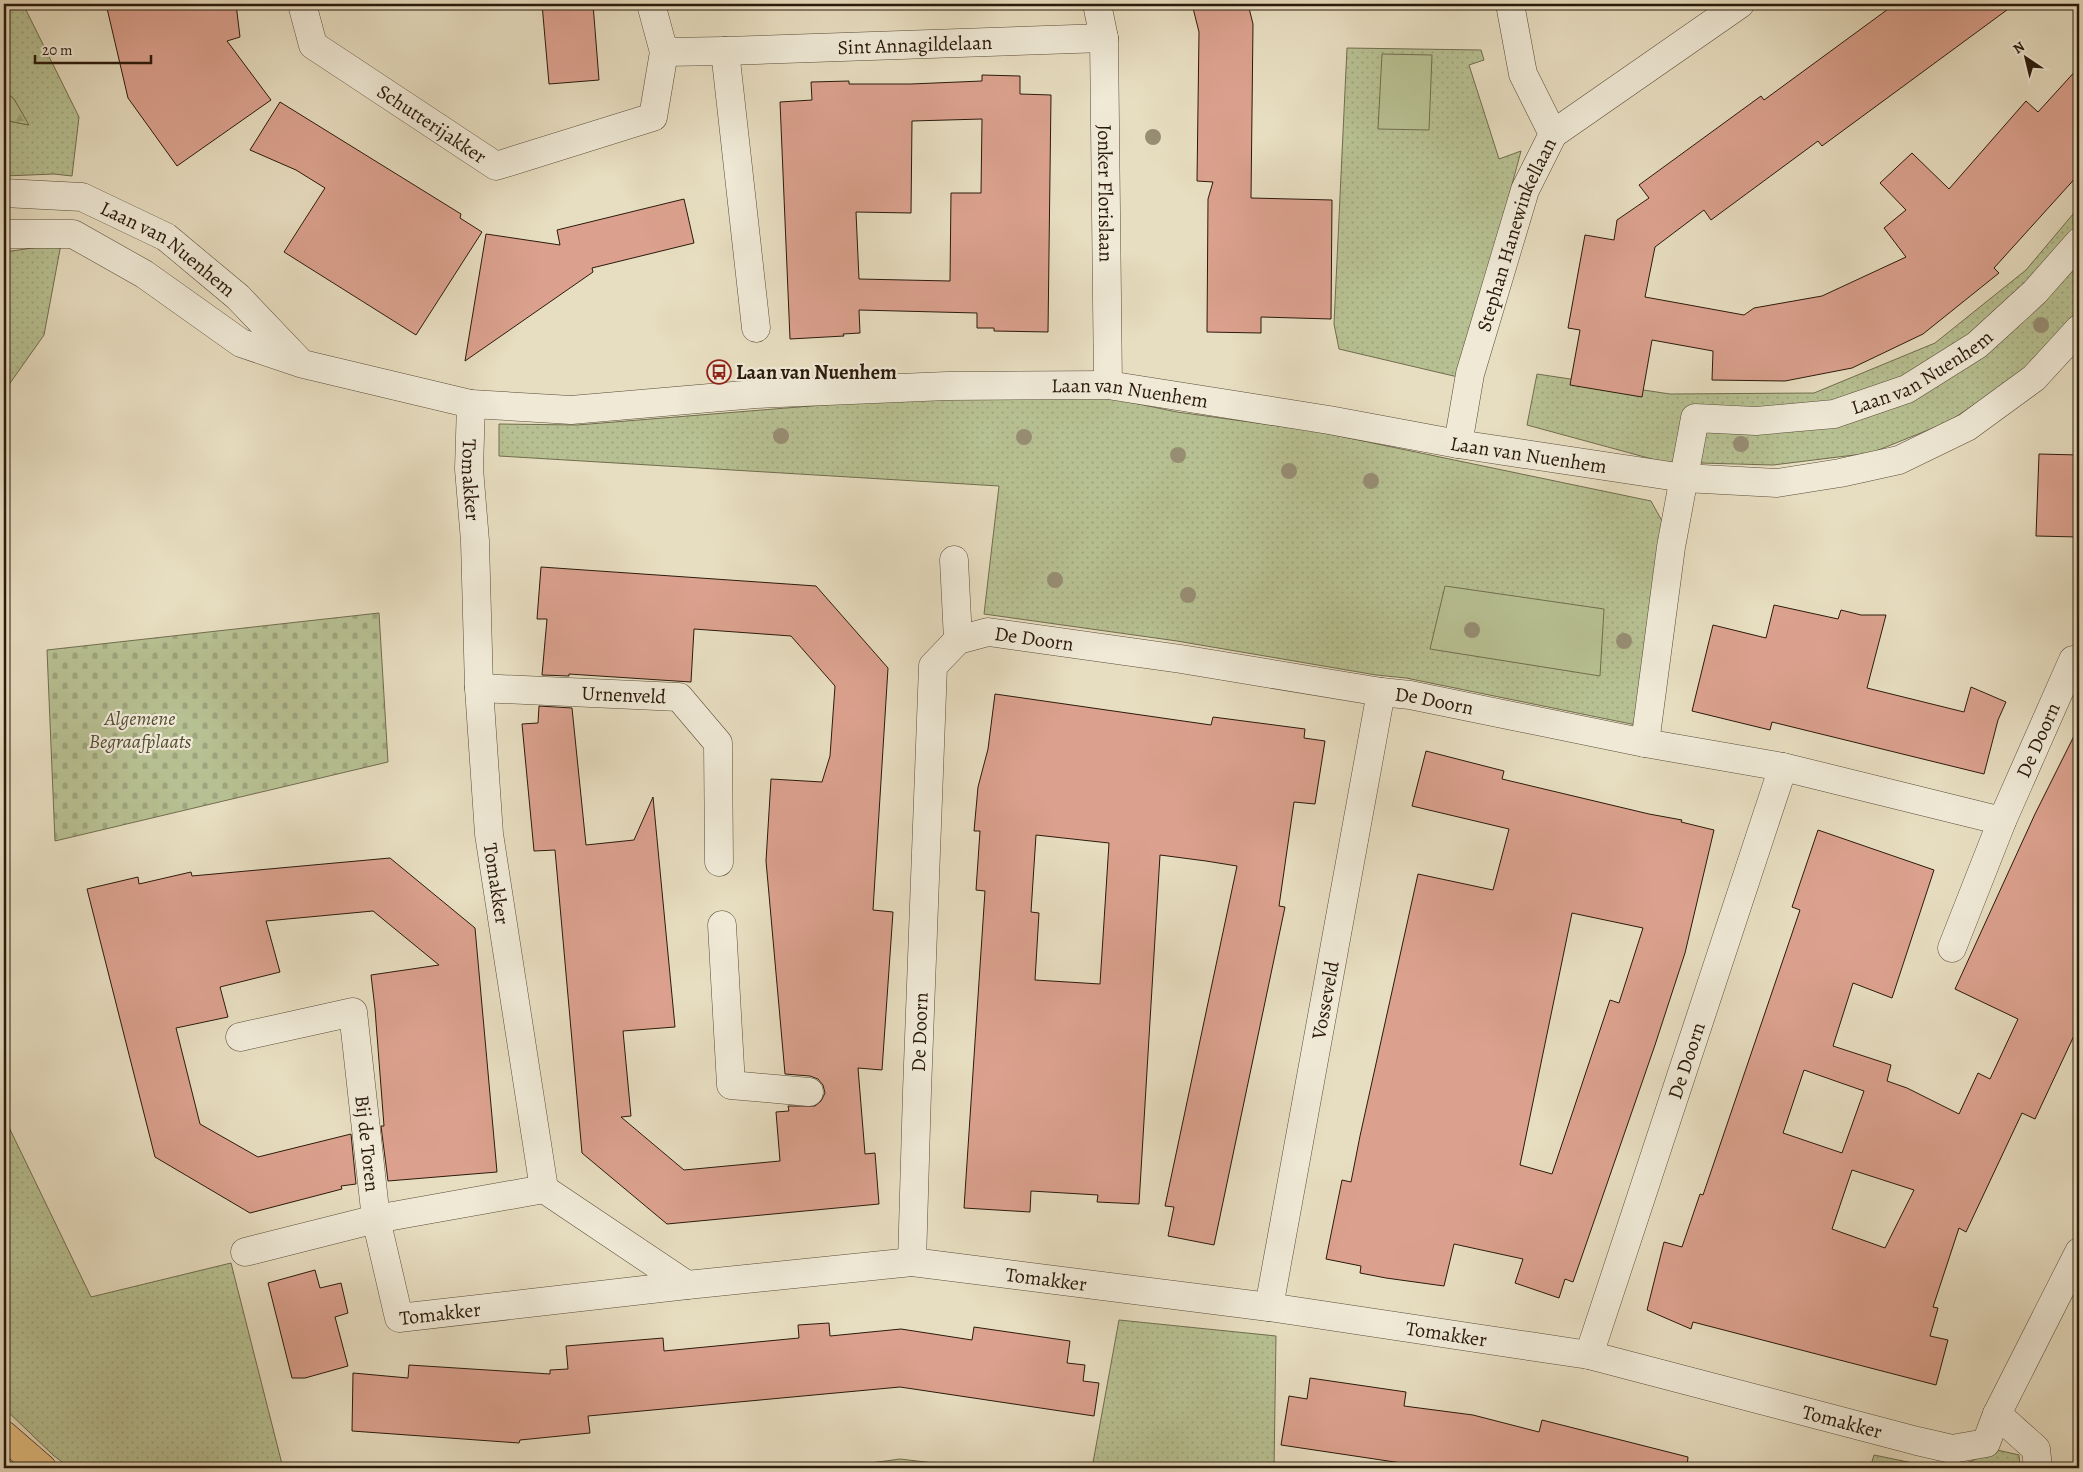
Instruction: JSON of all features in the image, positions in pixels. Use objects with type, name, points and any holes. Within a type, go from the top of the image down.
[{"type":"main road","points":[[4,1435],[42,1468]]},
{"type":"street","name":"Schutterijakker","points":[[302,4],[313,45],[496,166],[653,117],[664,52]]},
{"type":"street","points":[[652,4],[664,52]]},
{"type":"street","name":"Jonker Florislaan","points":[[1097,4],[1104,38],[1108,385]]},
{"type":"street","name":"Stephan Hanewinkellaan","points":[[1458,444],[1470,374],[1523,199],[1553,134],[1523,74],[1510,4]]},
{"type":"street","points":[[1553,134],[1740,4]]},
{"type":"street","name":"Sint Annagildelaan","points":[[664,52],[1104,38]]},
{"type":"street","points":[[725,51],[756,328]]},
{"type":"street","name":"Laan van Nuenhem","points":[[4,193],[82,197],[166,237],[238,297],[303,364]]},
{"type":"street","name":"Laan van Nuenhem","points":[[4,234],[73,234],[144,274],[241,343],[303,364],[471,404],[571,410],[756,394],[947,386],[1108,385],[1329,420],[1458,444],[1684,478],[1776,483],[1840,473],[1900,460],[1967,427],[2034,378],[2079,329]]},
{"type":"street","name":"Laan van Nuenhem","points":[[1684,478],[1696,418],[1756,421],[1834,414],[1907,389],[1977,345],[2035,292],[2079,242]]},
{"type":"street","name":"Tomakker","points":[[471,404],[469,470],[475,541],[479,688],[489,834],[544,1189]]},
{"type":"street","points":[[1645,743],[1671,547],[1684,478]]},
{"type":"street","points":[[954,560],[958,640]]},
{"type":"street","name":"De Doorn","points":[[912,1262],[933,666],[958,640],[988,632],[1181,659],[1380,692],[1410,695],[1645,743],[1783,767],[2002,821]]},
{"type":"street","name":"De Doorn","points":[[1952,948],[2002,821],[2073,660]]},
{"type":"street","name":"Urnenveld","points":[[479,688],[679,697],[718,743],[719,862]]},
{"type":"street","name":"Vosseveld","points":[[1269,1307],[1380,692]]},
{"type":"street","name":"De Doorn","points":[[1589,1355],[1783,767]]},
{"type":"street","points":[[722,925],[731,1085],[809,1092]]},
{"type":"street","name":"Bij de Toren","points":[[240,1037],[353,1012],[376,1219],[544,1189]]},
{"type":"street","points":[[544,1189],[686,1284]]},
{"type":"street","points":[[245,1252],[376,1219]]},
{"type":"street","name":"Tomakker","points":[[376,1219],[399,1318],[686,1284],[912,1262],[1269,1307],[1589,1355],[1952,1449],[1986,1442],[1997,1414],[2079,1252]]},
{"type":"street","points":[[1997,1414],[2036,1449],[2038,1468]]},
{"type":"green space","points":[[4,4],[23,4],[79,117],[72,176],[54,174],[4,176],[4,120],[28,125],[14,99],[4,91]]},
{"type":"green space","points":[[1347,48],[1481,50],[1484,60],[1469,65],[1499,159],[1521,151],[1466,356],[1458,377],[1339,349],[1334,324]]},
{"type":"green space","points":[[1382,54],[1432,55],[1429,130],[1378,129]]},
{"type":"green space","points":[[4,91],[14,99],[29,125],[4,120]]},
{"type":"green space","points":[[2079,207],[2079,315],[2027,370],[1948,422],[1871,453],[1773,465],[1663,462],[1527,425],[1537,374],[1670,394],[1814,393],[1935,343],[2026,270]]},
{"type":"green space","points":[[61,244],[44,335],[8,386],[4,403],[4,252]]},
{"type":"green space","points":[[1086,393],[1177,412],[1315,431],[1651,501],[1667,530],[1641,726],[1406,678],[1376,675],[1177,641],[984,614],[999,486],[499,456],[499,424],[577,425],[922,397]]},
{"type":"green space","points":[[1445,586],[1604,609],[1600,676],[1430,649]]},
{"type":"green space","name":"Algemene Begraafplaats","points":[[379,613],[388,762],[55,841],[47,650]]},
{"type":"green space","points":[[4,1117],[91,1297],[231,1263],[283,1468],[70,1468],[53,1455],[4,1408]]},
{"type":"green space","points":[[1119,1320],[1276,1336],[1274,1468],[1092,1468]]},
{"type":"green space","points":[[1997,1450],[2019,1455],[2020,1468],[1955,1468]]},
{"type":"green space","points":[[1874,1455],[1937,1468],[1870,1468]]},
{"type":"green space","points":[[900,1459],[976,1468],[834,1468]]},
{"type":"building","points":[[106,4],[236,4],[240,37],[227,41],[271,100],[177,166],[128,98]]},
{"type":"building","points":[[542,4],[593,4],[599,80],[549,84]]},
{"type":"building","points":[[1192,4],[1248,4],[1253,24],[1251,198],[1332,200],[1331,319],[1261,317],[1261,333],[1207,332],[1208,199],[1213,182],[1197,181],[1199,32]]},
{"type":"building","points":[[1895,4],[2015,4],[1822,146],[1818,141],[1711,220],[1704,210],[1655,247],[1645,297],[1744,315],[1754,308],[1822,296],[1906,257],[1884,228],[1906,210],[1880,183],[1912,153],[1949,189],[2026,101],[2038,112],[2079,67],[2079,174],[1994,268],[1999,273],[1923,334],[1852,368],[1785,381],[1712,380],[1713,351],[1652,340],[1642,397],[1570,385],[1580,330],[1568,328],[1585,235],[1614,240],[1617,220],[1649,198],[1639,185],[1761,96],[1764,100]]},
{"type":"building","points":[[982,75],[1020,76],[1020,94],[1051,95],[1048,332],[994,331],[994,328],[977,328],[977,313],[859,310],[860,333],[843,334],[844,336],[790,339],[780,102],[812,100],[811,82],[849,81],[849,84],[911,84],[982,81]],"holes":[[[982,119],[981,193],[951,193],[950,281],[859,279],[856,212],[911,213],[912,121]]]},
{"type":"building","points":[[280,102],[461,214],[460,218],[482,232],[416,335],[284,252],[325,188],[296,170],[250,150]]},
{"type":"building","points":[[684,199],[694,243],[592,268],[593,272],[465,361],[486,234],[560,245],[557,230]]},
{"type":"building","points":[[2039,454],[2079,455],[2079,537],[2036,536]]},
{"type":"building","points":[[541,567],[816,586],[888,668],[873,910],[893,912],[882,1070],[858,1068],[865,1154],[875,1153],[879,1204],[667,1224],[582,1153],[555,850],[534,851],[522,724],[538,723],[539,706],[572,708],[586,845],[634,840],[653,797],[675,1027],[623,1031],[631,1116],[621,1117],[684,1170],[780,1161],[776,1112],[789,1111],[788,1106],[815,1106],[821,1101],[825,1093],[823,1085],[818,1079],[810,1076],[785,1074],[766,861],[771,779],[822,782],[830,756],[835,686],[791,636],[694,629],[691,682],[569,674],[569,676],[542,675],[547,619],[537,619]]},
{"type":"building","points":[[1774,605],[1838,619],[1841,610],[1861,615],[1886,615],[1867,688],[1964,712],[1971,687],[2006,702],[1998,720],[1984,774],[1772,722],[1770,730],[1692,711],[1713,625],[1766,638]]},
{"type":"building","points":[[995,694],[1211,725],[1213,717],[1305,729],[1304,738],[1325,741],[1315,804],[1294,802],[1279,906],[1285,907],[1214,1245],[1168,1236],[1174,1207],[1165,1206],[1237,866],[1206,861],[1160,855],[1139,1204],[1097,1202],[1098,1195],[1031,1191],[1030,1212],[964,1208],[985,891],[976,890],[980,831],[974,831],[978,787],[988,749]],"holes":[[[1036,835],[1109,843],[1100,984],[1035,980],[1039,913],[1031,912]]]},
{"type":"building","points":[[2079,726],[2079,1025],[2035,1119],[2022,1113],[1966,1232],[1959,1228],[1933,1307],[1938,1308],[1930,1336],[1948,1340],[1936,1385],[1693,1322],[1691,1329],[1647,1310],[1664,1242],[1682,1247],[1700,1194],[1703,1195],[1800,910],[1792,907],[1818,830],[1934,870],[1892,998],[1853,983],[1833,1046],[1891,1065],[1887,1081],[1907,1088],[1959,1114],[1978,1073],[1990,1079],[2018,1019],[1955,989],[2035,814]],"holes":[[[1804,1070],[1864,1091],[1842,1153],[1783,1133]],[[1852,1170],[1914,1190],[1885,1248],[1832,1229]]]},
{"type":"building","points":[[1426,751],[1504,771],[1502,779],[1682,820],[1681,822],[1714,830],[1685,953],[1655,1045],[1573,1282],[1565,1279],[1559,1298],[1515,1283],[1523,1259],[1454,1244],[1444,1286],[1360,1273],[1361,1266],[1326,1259],[1342,1180],[1351,1182],[1418,874],[1493,890],[1509,829],[1412,806]],"holes":[[[1572,913],[1643,928],[1619,1003],[1610,1000],[1552,1174],[1520,1165]]]},
{"type":"building","points":[[390,858],[475,928],[497,1172],[388,1181],[381,1126],[384,1126],[371,975],[439,965],[373,911],[266,921],[280,972],[220,987],[228,1017],[176,1028],[200,1124],[258,1157],[351,1134],[356,1184],[341,1186],[342,1189],[250,1213],[155,1157],[87,889],[138,877],[139,884],[191,872],[192,876]]},
{"type":"building","points":[[315,1270],[320,1288],[341,1283],[348,1313],[335,1317],[348,1366],[305,1378],[292,1378],[268,1283]]},
{"type":"building","points":[[829,1323],[830,1336],[901,1329],[972,1340],[974,1327],[1070,1341],[1067,1363],[1085,1365],[1083,1381],[1099,1383],[1094,1416],[900,1387],[588,1416],[590,1433],[520,1440],[519,1443],[352,1431],[353,1373],[408,1378],[409,1365],[550,1374],[550,1370],[568,1369],[566,1346],[663,1338],[664,1351],[799,1338],[798,1325]]},
{"type":"building","points":[[1310,1378],[1406,1392],[1404,1406],[1473,1415],[1539,1432],[1542,1420],[1688,1457],[1687,1468],[1435,1468],[1281,1445],[1289,1396],[1307,1399]]},
{"type":"place","name":"Laan van Nuenhem","points":[[719,372]]}]
